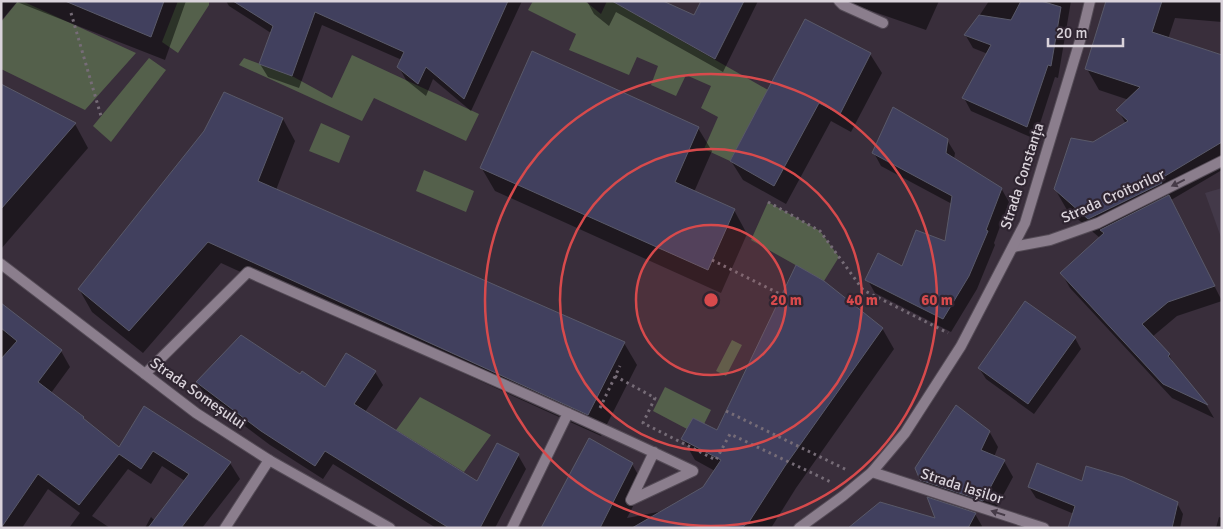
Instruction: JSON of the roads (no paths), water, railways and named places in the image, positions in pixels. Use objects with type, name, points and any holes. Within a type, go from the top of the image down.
[{"type":"street","points":[[839,1],[843,5],[883,23]]},
{"type":"street","name":"Strada Constanța","points":[[872,472],[905,433],[961,346],[1026,223],[1090,1]]},
{"type":"street","name":"Strada Croitorilor","points":[[1013,248],[1050,240],[1098,223],[1222,161]]},
{"type":"street","name":"Strada Someșului","points":[[1,264],[196,413],[269,460],[390,528]]},
{"type":"street","points":[[144,374],[248,272],[568,413],[654,452],[693,471],[631,500],[654,452]]},
{"type":"street","points":[[512,528],[568,413]]},
{"type":"street","points":[[225,528],[269,460]]},
{"type":"street","points":[[799,528],[872,472]]},
{"type":"street","name":"Strada Iașilor","points":[[872,472],[1044,528]]}]
